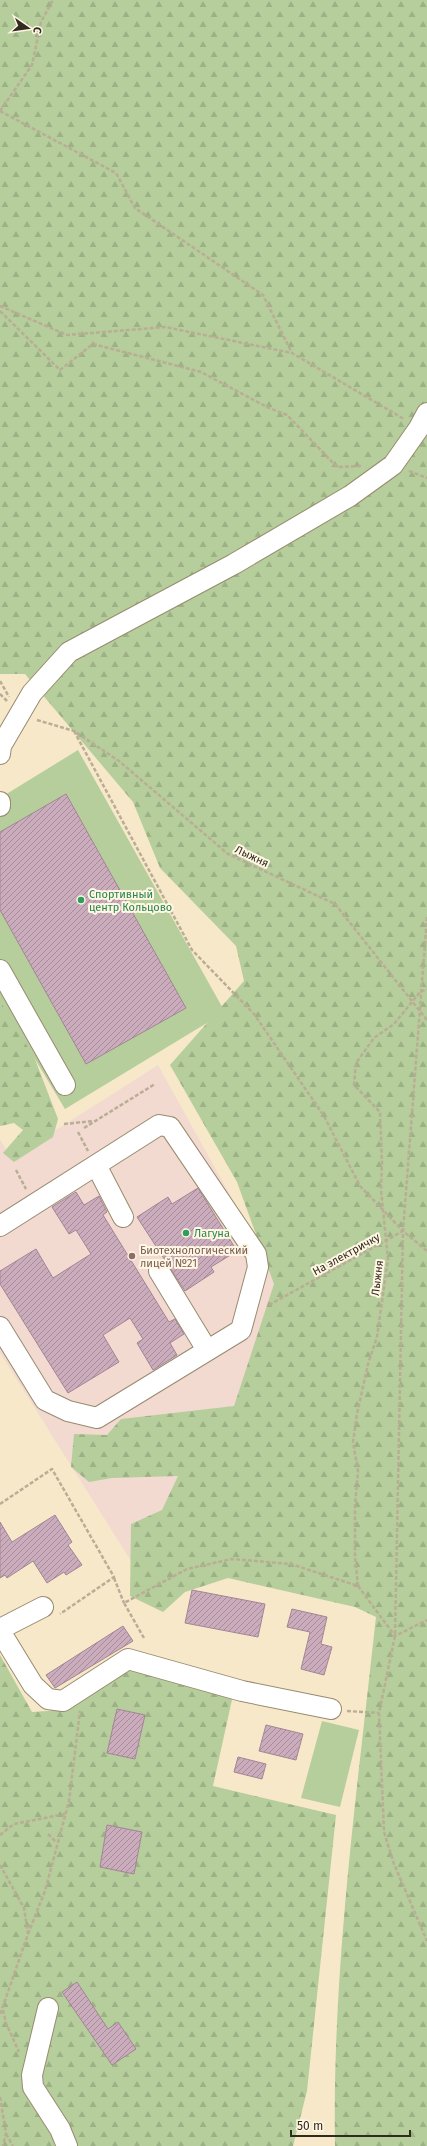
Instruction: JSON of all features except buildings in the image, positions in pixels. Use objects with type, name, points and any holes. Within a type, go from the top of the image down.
[{"type":"street","points":[[0,754],[1,746],[32,693],[69,652],[234,564],[350,496],[393,465],[423,421]]},
{"type":"street","points":[[0,970],[65,1085]]},
{"type":"street","points":[[0,1226],[159,1125],[170,1127],[256,1254],[258,1267],[241,1330],[97,1418],[68,1411],[45,1400],[5,1348],[0,1327]]},
{"type":"street","points":[[96,1165],[123,1218]]},
{"type":"street","points":[[159,1270],[207,1350]]},
{"type":"street","points":[[43,1607],[0,1630],[33,1685],[48,1699],[62,1701],[128,1659],[242,1691],[330,1709]]},
{"type":"street","points":[[48,2008],[32,2075],[33,2087],[60,2129],[67,2146]]},
{"type":"path","points":[[53,0],[41,22],[32,65],[0,111],[116,173],[135,208],[263,295],[292,353]]},
{"type":"path","points":[[0,306],[67,335],[165,327],[292,353],[423,421]]},
{"type":"path","points":[[0,311],[60,370],[93,344],[201,372],[267,407],[288,415],[337,467],[393,465],[427,478]]},
{"type":"path","name":"Лыжня","points":[[19,714],[74,730],[119,761],[228,854],[335,904],[427,1020]]},
{"type":"path","points":[[74,730],[192,950],[254,1014],[324,1116],[360,1186],[403,1232],[427,1251]]},
{"type":"path","points":[[427,917],[403,1232],[395,1636],[379,1713],[384,1832],[394,1864],[427,1941]]},
{"type":"path","points":[[421,991],[427,990]]},
{"type":"path","name":"Лыжня","points":[[358,1586],[355,1535],[358,1471],[353,1442],[357,1414],[368,1364],[377,1337],[388,1259],[385,1212],[381,1190],[380,1112],[354,1085],[356,1063],[374,1038],[394,1024],[421,991]]},
{"type":"path","points":[[84,1128],[155,1084]]},
{"type":"path","points":[[64,1124],[96,1121]]},
{"type":"path","name":"На электричку","points":[[269,1305],[403,1232]]},
{"type":"path","points":[[0,1504],[52,1469],[114,1577],[124,1603],[144,1638],[128,1659]]},
{"type":"path","points":[[124,1603],[187,1568],[232,1559],[291,1564],[358,1586],[395,1636]]},
{"type":"path","points":[[43,1607],[60,1614],[114,1577]]},
{"type":"path","points":[[395,1636],[427,1620]]},
{"type":"path","points":[[0,2015],[3,2010],[28,1934],[45,1891],[56,1842],[69,1801],[79,1732],[80,1690]]},
{"type":"path","points":[[330,1709],[379,1713]]},
{"type":"path","points":[[0,1835],[14,1824],[65,1814]]},
{"type":"path","points":[[48,1834],[56,1842]]},
{"type":"path","points":[[0,1865],[24,1908],[28,1934]]},
{"type":"path","points":[[3,2010],[16,2046],[32,2075]]},
{"type":"path","points":[[0,2097],[6,2133],[13,2146]]},
{"type":"path","points":[[3,2146],[6,2133]]},
{"type":"shaded area","name":"Биотехнологический лицей №21","points":[[158,1065],[366,1440],[143,1580],[0,1353],[0,1140],[12,1158]]},
{"type":"green space","points":[[0,0],[427,0],[427,2146],[335,2146],[337,2013],[347,1881],[376,1617],[355,1607],[228,1578],[185,1592],[163,1612],[130,1596],[131,1524],[162,1510],[178,1476],[112,1478],[89,1482],[71,1467],[74,1434],[107,1435],[121,1419],[234,1406],[274,1284],[237,1182],[170,1065],[244,981],[236,946],[160,868],[133,802],[25,674],[0,674]]},
{"type":"green space","name":"Спортивный центр Кольцово","points":[[78,750],[225,1012],[65,1109],[0,1001],[0,798]]},
{"type":"green space","points":[[0,983],[18,1015],[58,1119],[53,1137],[14,1162],[3,1153],[23,1130],[14,1123],[0,1126]]},
{"type":"green space","points":[[0,1655],[32,1712],[62,1710],[116,1679],[132,1667],[233,1695],[213,1786],[336,1815],[307,2091],[293,2146],[0,2146]]},
{"type":"green space","points":[[322,1721],[359,1730],[340,1807],[301,1798]]},
{"type":"place","name":"Спортивный центр Кольцово","points":[[81,900]]},
{"type":"place","name":"Лагуна","points":[[186,1233]]},
{"type":"place","name":"Биотехнологический лицей №21","points":[[132,1256]]}]
